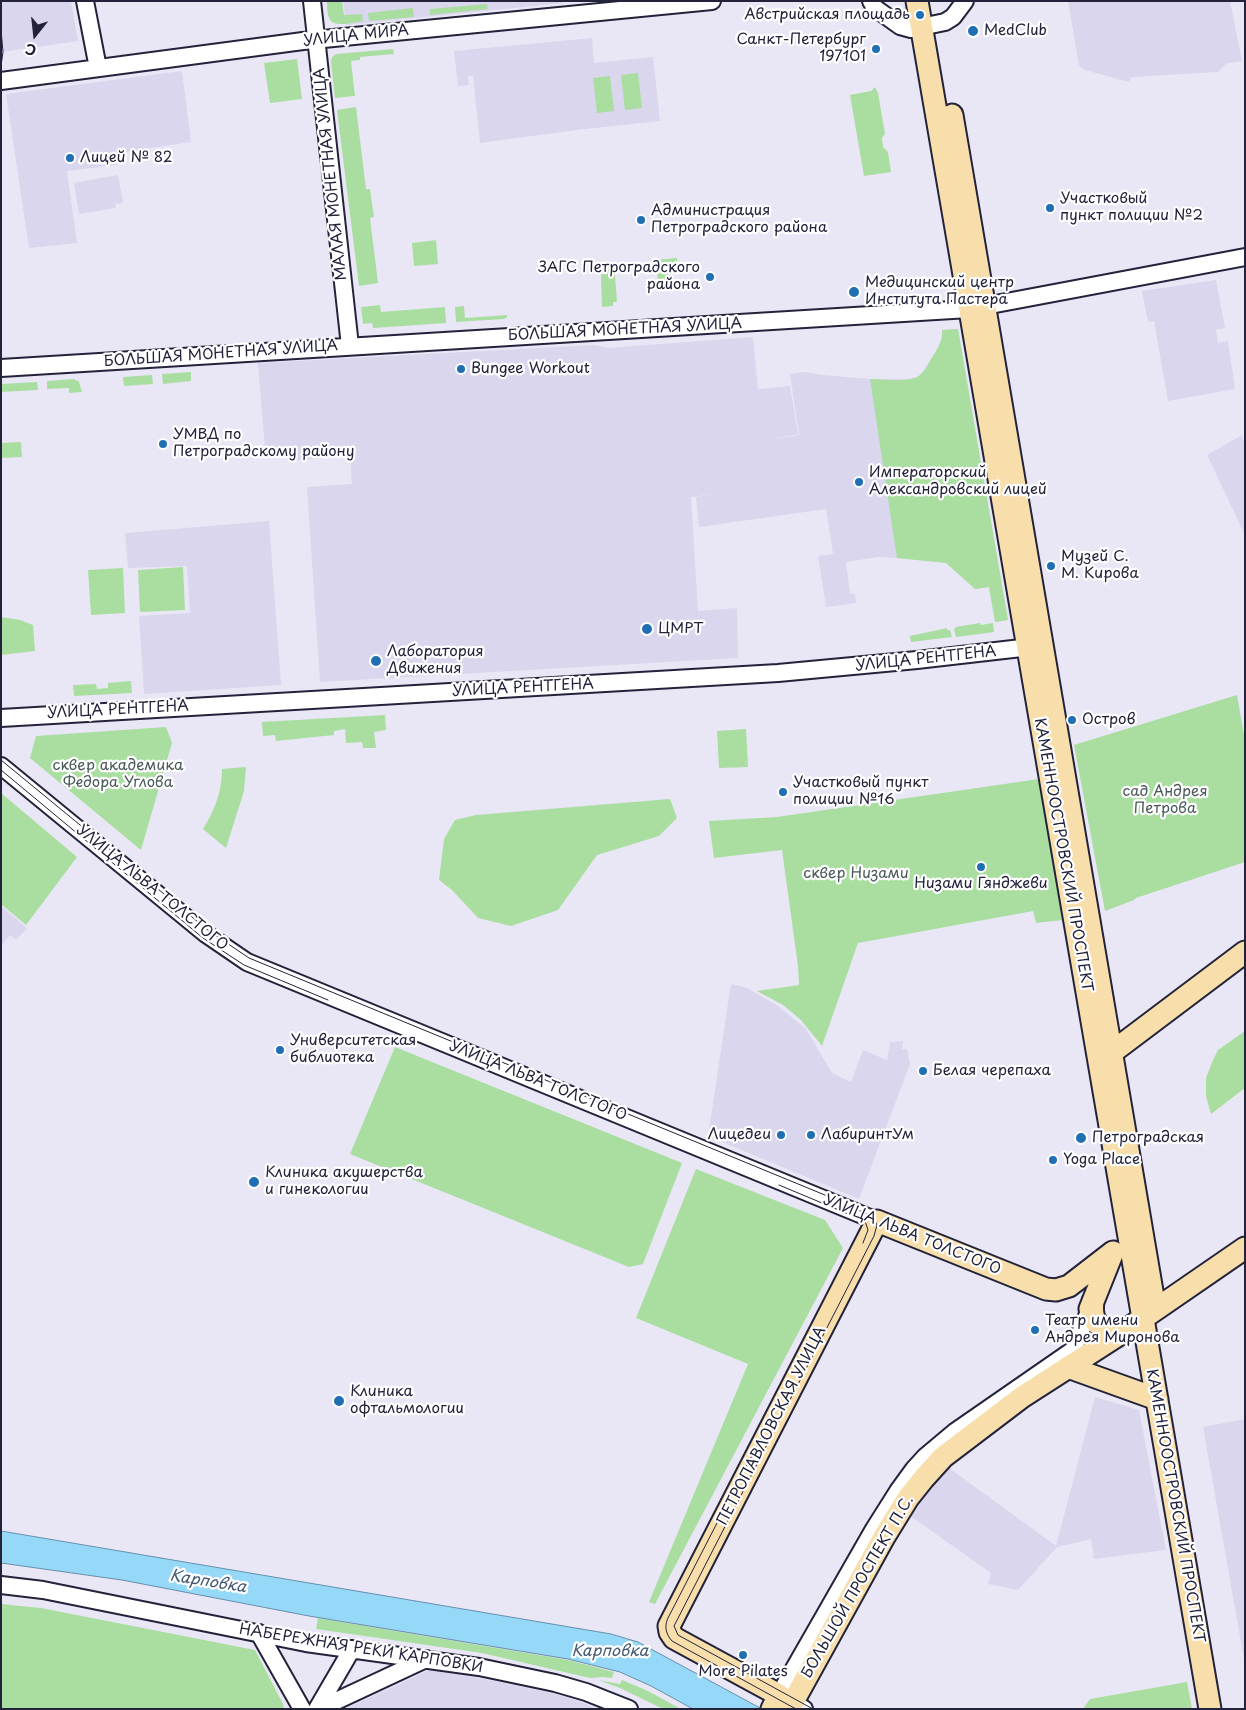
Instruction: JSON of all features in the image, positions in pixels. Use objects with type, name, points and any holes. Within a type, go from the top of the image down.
[{"type":"main road","name":"КАМЕННООСТРОВСКИЙ ПРОСПЕКТ","points":[[917,1],[929,26],[1149,1314],[1224,1709]]},
{"type":"main road","name":"КАМЕННООСТРОВСКИЙ ПРОСПЕКТ","points":[[929,26],[932,1]]},
{"type":"main road","points":[[1106,1057],[1245,952]]},
{"type":"main road","name":"КАМЕННООСТРОВСКИЙ ПРОСПЕКТ","points":[[1106,1057],[1125,1221],[1149,1314],[1157,1399],[1210,1709]]},
{"type":"main road","name":"УЛИЦА ЛЬВА ТОЛСТОГО","points":[[877,1221],[1046,1289],[1062,1289],[1069,1286],[1113,1252]]},
{"type":"main road","name":"ПЕТРОПАВЛОВСКАЯ УЛИЦА","points":[[787,1705],[674,1638],[669,1626],[877,1221]]},
{"type":"main road","points":[[1120,1334],[1098,1325],[1094,1318],[1092,1305],[1125,1221]]},
{"type":"main road","name":"БОЛЬШОЙ ПРОСПЕКТ П.С.","points":[[787,1705],[908,1498],[943,1457],[1022,1397],[1120,1334],[1245,1248]]},
{"type":"main road","points":[[1068,1368],[1157,1399]]},
{"type":"street","points":[[85,1],[98,68]]},
{"type":"street","name":"МАЛАЯ МОНЕТНАЯ УЛИЦА","points":[[312,1],[350,346]]},
{"type":"street","name":"УЛИЦА МИРА","points":[[1,81],[317,39],[712,1]]},
{"type":"street","points":[[871,1],[875,8],[900,26],[911,29],[945,22],[953,16],[965,1]]},
{"type":"street","name":"БОЛЬШАЯ МОНЕТНАЯ УЛИЦА","points":[[1,368],[977,308],[1245,257]]},
{"type":"street","name":"УЛИЦА РЕНТГЕНА","points":[[1,718],[778,673],[917,660],[1035,646]]},
{"type":"street","name":"УЛИЦА ЛЬВА ТОЛСТОГО","points":[[1,766],[206,934],[247,962],[877,1221]]},
{"type":"street","name":"БОЛЬШОЙ ПРОСПЕКТ П.С.","points":[[787,1705],[874,1529],[914,1469],[956,1431],[1073,1350],[1092,1305]]},
{"type":"street","name":"НАБЕРЕЖНАЯ РЕКИ КАРПОВКИ","points":[[1,1585],[43,1590],[306,1643],[479,1667],[555,1683],[586,1692],[629,1709]]},
{"type":"street","points":[[259,1633],[302,1709]]},
{"type":"street","points":[[318,1709],[352,1649]]},
{"type":"street","points":[[318,1709],[426,1659]]},
{"type":"shaded area","points":[[1,1],[71,1],[78,41],[1,52]]},
{"type":"shaded area","points":[[343,1],[563,1],[563,3],[346,25]]},
{"type":"shaded area","points":[[1068,1],[1230,1],[1242,61],[1227,63],[1218,72],[1131,77],[1129,82],[1085,70],[1079,66]]},
{"type":"shaded area","points":[[592,38],[594,63],[653,57],[660,121],[480,143],[473,76],[468,76],[469,85],[458,86],[454,51]]},
{"type":"shaded area","name":"Лицей № 82","points":[[182,71],[191,142],[124,152],[125,164],[67,171],[77,243],[29,248],[6,94]]},
{"type":"shaded area","points":[[118,175],[123,203],[115,204],[116,208],[79,214],[74,183]]},
{"type":"shaded area","points":[[1216,280],[1225,328],[1216,330],[1218,343],[1228,341],[1235,389],[1168,401],[1154,321],[1148,322],[1142,291]]},
{"type":"shaded area","points":[[958,329],[1008,620],[995,622],[989,587],[975,589],[946,563],[897,558],[878,557],[846,562],[850,594],[855,594],[856,603],[826,607],[818,556],[833,554],[826,509],[699,527],[696,497],[722,493],[691,497],[698,611],[737,608],[738,658],[320,682],[307,487],[352,484],[350,456],[287,461],[286,450],[265,450],[258,363],[595,345],[607,348],[753,337],[758,389],[790,386],[798,434],[768,440],[799,435],[790,374],[804,372],[870,379],[910,379],[918,377],[936,351],[943,337],[942,330]]},
{"type":"shaded area","points":[[1242,435],[1243,441],[1245,441],[1245,535],[1207,455]]},
{"type":"shaded area","points":[[269,521],[281,685],[144,694],[139,616],[190,613],[187,566],[128,568],[125,533]]},
{"type":"shaded area","points":[[1,906],[27,928],[16,940],[10,935],[1,946]]},
{"type":"shaded area","points":[[731,984],[747,988],[778,1006],[806,1029],[832,1073],[851,1082],[863,1050],[887,1060],[890,1042],[903,1041],[902,1049],[907,1049],[910,1064],[859,1199],[708,1136]]},
{"type":"shaded area","points":[[1095,1397],[1139,1410],[1166,1550],[1094,1559],[1091,1539],[1057,1547],[1018,1590],[988,1584],[991,1573],[909,1515],[949,1468],[1056,1546]]},
{"type":"shaded area","points":[[1245,1419],[1245,1665],[1203,1427]]},
{"type":"shaded area","points":[[433,1668],[555,1694],[597,1709],[345,1709]]},
{"type":"green space","points":[[327,1],[342,1],[344,15],[362,14],[363,21],[339,24],[331,21],[328,14]]},
{"type":"green space","points":[[487,4],[488,9],[430,15],[430,9]]},
{"type":"green space","points":[[413,8],[414,17],[369,21],[368,13]]},
{"type":"green space","points":[[393,49],[394,54],[360,57],[360,60],[351,61],[355,96],[335,98],[332,57],[336,54]]},
{"type":"green space","points":[[297,59],[302,99],[270,103],[264,63]]},
{"type":"green space","points":[[638,73],[642,108],[625,110],[621,75]]},
{"type":"green space","points":[[610,76],[614,111],[597,113],[593,78]]},
{"type":"green space","points":[[875,87],[878,93],[885,134],[882,138],[883,147],[888,152],[891,172],[864,176],[850,95],[871,91]]},
{"type":"green space","points":[[356,107],[366,189],[370,189],[374,217],[370,218],[378,283],[359,286],[337,110]]},
{"type":"green space","points":[[436,240],[438,264],[414,266],[412,243]]},
{"type":"green space","points":[[677,258],[677,268],[667,269],[668,283],[660,284],[656,260]]},
{"type":"green space","points":[[614,262],[617,302],[613,302],[613,306],[602,307],[601,275],[607,271],[607,263]]},
{"type":"green space","points":[[380,305],[381,312],[445,307],[446,323],[373,328],[372,323],[363,324],[361,307]]},
{"type":"green space","points":[[464,306],[465,318],[507,315],[507,317],[504,319],[456,322],[455,307]]},
{"type":"green space","points":[[958,329],[1008,620],[995,622],[989,587],[975,589],[946,563],[897,558],[870,379],[904,380],[920,375],[937,350],[941,341],[942,330]]},
{"type":"green space","points":[[191,372],[191,381],[163,384],[162,374]]},
{"type":"green space","points":[[152,375],[153,384],[124,386],[123,377]]},
{"type":"green space","points":[[74,379],[79,382],[82,392],[69,393],[69,388],[47,389],[47,381]]},
{"type":"green space","points":[[37,382],[38,390],[1,392],[1,384]]},
{"type":"green space","points":[[21,442],[22,457],[1,458],[1,443]]},
{"type":"green space","points":[[183,567],[185,610],[140,612],[138,570]]},
{"type":"green space","points":[[123,568],[125,613],[91,615],[88,570]]},
{"type":"green space","points":[[1,617],[20,620],[33,625],[35,651],[1,655]]},
{"type":"green space","points":[[980,623],[981,625],[993,623],[994,632],[956,637],[954,629],[956,627]]},
{"type":"green space","points":[[947,628],[947,630],[950,630],[952,637],[911,642],[910,636]]},
{"type":"green space","points":[[131,681],[132,693],[74,696],[73,685],[96,684],[97,689],[108,688],[108,683]]},
{"type":"green space","name":"сад Андрея Петрова","points":[[1237,695],[1245,741],[1245,862],[1136,898],[1105,911],[1074,745]]},
{"type":"green space","points":[[385,715],[386,730],[374,732],[376,748],[363,748],[362,742],[346,743],[345,729],[334,731],[334,735],[276,741],[275,735],[263,736],[262,722]]},
{"type":"green space","name":"сквер академика Федора Углова","points":[[166,727],[172,743],[141,850],[30,758],[36,736]]},
{"type":"green space","points":[[746,729],[748,767],[719,768],[717,731]]},
{"type":"green space","points":[[246,767],[244,791],[226,848],[203,829],[217,800],[221,785],[222,769]]},
{"type":"green space","name":"сквер Низами","points":[[1039,779],[1063,920],[1036,923],[1033,911],[858,943],[822,1046],[801,1020],[783,1005],[757,991],[799,985],[782,850],[714,858],[709,821],[777,817]]},
{"type":"green space","points":[[1,793],[77,857],[26,925],[1,904]]},
{"type":"green space","points":[[670,799],[677,818],[659,836],[597,855],[558,910],[511,926],[478,918],[452,890],[439,880],[444,839],[455,820],[476,815]]},
{"type":"green space","points":[[1245,1031],[1245,1088],[1211,1114],[1206,1096],[1206,1078],[1213,1060],[1218,1050]]},
{"type":"green space","points":[[395,1047],[682,1163],[643,1264],[629,1267],[350,1154]]},
{"type":"green space","points":[[696,1169],[825,1220],[843,1248],[655,1604],[649,1602],[748,1364],[636,1318]]},
{"type":"green space","points":[[1,1604],[41,1608],[255,1650],[284,1709],[1,1709]]},
{"type":"green space","points":[[318,1618],[568,1660],[614,1672],[612,1678],[590,1678],[482,1653],[316,1629]]},
{"type":"green space","points":[[598,1680],[620,1684],[622,1680],[648,1691],[681,1709],[663,1709],[620,1688]]},
{"type":"green space","points":[[1187,1682],[1192,1709],[1083,1709],[1090,1699]]},
{"type":"water","name":"Карповка","points":[[1,1531],[611,1634],[638,1642],[762,1709],[693,1709],[651,1686],[620,1672],[568,1659],[309,1616],[122,1580],[1,1563]]},
{"type":"tram line","points":[[1,30],[3,52],[1,66]]},
{"type":"tram line","points":[[1,760],[209,931],[249,958],[837,1200],[873,1217],[877,1225],[874,1236],[674,1626],[678,1635],[813,1709]]},
{"type":"tram line","points":[[1,770],[203,938],[244,965],[328,1000]]},
{"type":"tram line","points":[[779,1185],[865,1221],[868,1230],[863,1243]]},
{"type":"tram line","points":[[762,1436],[669,1616],[666,1629],[672,1641],[796,1709]]},
{"type":"place","name":"Австрийская площадь","points":[[920,15]]},
{"type":"place","name":"MedClub","points":[[973,31]]},
{"type":"place","name":"Санкт-Петербург 197101","points":[[876,49]]},
{"type":"place","name":"Лицей № 82","points":[[70,158]]},
{"type":"place","name":"Участковый пункт полиции №2","points":[[1050,208]]},
{"type":"place","name":"Администрация Петроградского района","points":[[641,220]]},
{"type":"place","name":"ЗАГС Петроградского района","points":[[710,277]]},
{"type":"place","name":"Медицинский центр Института Пастера","points":[[854,292]]},
{"type":"place","name":"Bungee Workout","points":[[461,369]]},
{"type":"place","name":"УМВД по Петроградскому району","points":[[163,444]]},
{"type":"place","name":"Императорский Александровский лицей","points":[[859,482]]},
{"type":"place","name":"Музей С. М. Кирова","points":[[1051,566]]},
{"type":"place","name":"ЦМРТ","points":[[647,629]]},
{"type":"place","name":"Лаборатория Движения","points":[[376,661]]},
{"type":"place","name":"Остров","points":[[1072,720]]},
{"type":"place","name":"Участковый пункт полиции №16","points":[[783,792]]},
{"type":"place","name":"Низами Гянджеви","points":[[981,867]]},
{"type":"place","name":"Университетская библиотека","points":[[280,1050]]},
{"type":"place","name":"Белая черепаха","points":[[923,1071]]},
{"type":"place","name":"Лицедеи","points":[[781,1135]]},
{"type":"place","name":"ЛабиринтУм","points":[[811,1135]]},
{"type":"place","name":"Петроградская","points":[[1081,1138]]},
{"type":"place","name":"Yoga Place","points":[[1053,1160]]},
{"type":"place","name":"Клиника акушерства и гинекологии","points":[[254,1182]]},
{"type":"place","name":"Театр имени Андрея Миронова","points":[[1035,1330]]},
{"type":"place","name":"Клиника офтальмологии","points":[[339,1401]]},
{"type":"place","name":"More Pilates","points":[[743,1655]]}]
